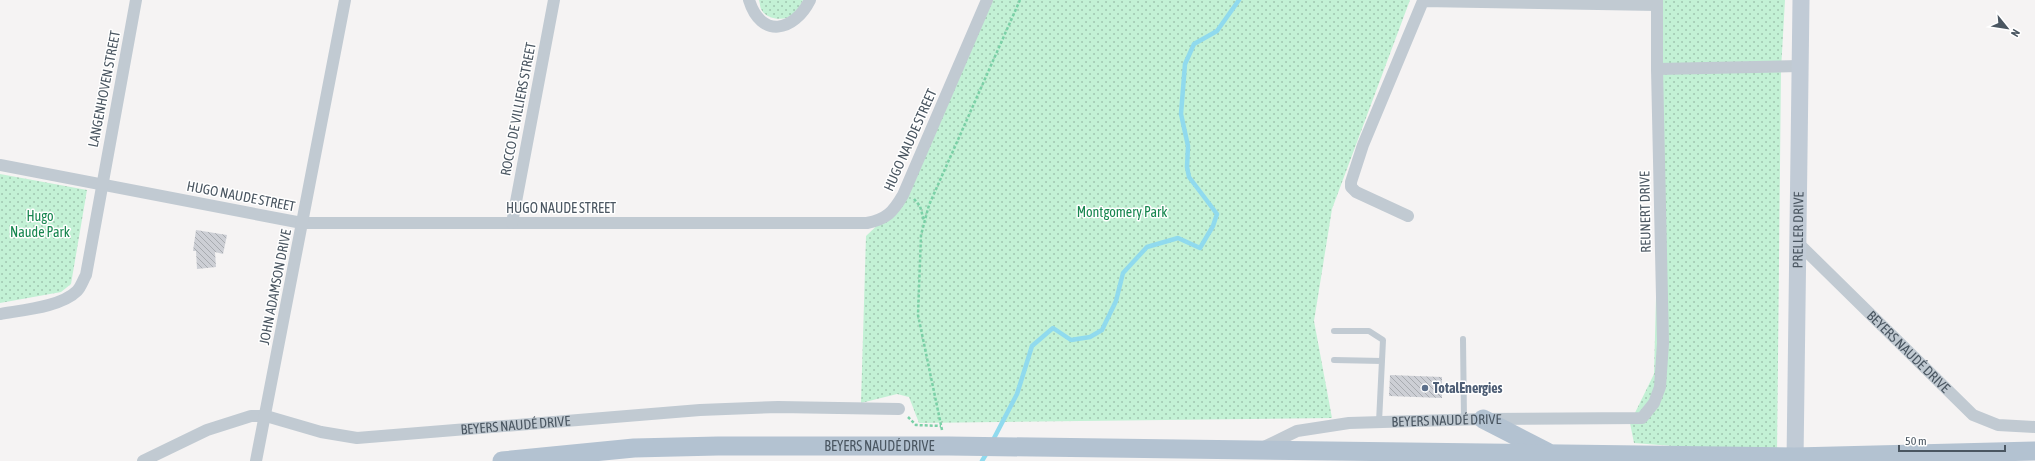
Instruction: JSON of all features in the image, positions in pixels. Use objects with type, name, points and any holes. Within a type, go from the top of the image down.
[{"type":"main road","name":"PRELLER DRIVE","points":[[1795,459],[1800,0]]},
{"type":"main road","points":[[1483,419],[1550,454]]},
{"type":"main road","name":"BEYERS NAUDÉ DRIVE","points":[[502,461],[634,448],[703,446],[949,446],[1256,450],[1352,456],[1461,457],[1550,454],[1795,459],[2035,451]]},
{"type":"street","name":"LANGENHOVEN STREET","points":[[0,314],[52,304],[77,291],[86,275],[136,0]]},
{"type":"street","name":"JOHN ADAMSON DRIVE","points":[[256,461],[266,416],[345,0]]},
{"type":"street","name":"ROCCO DE VILLIERS STREET","points":[[512,224],[554,0]]},
{"type":"street","points":[[749,0],[753,13],[762,22],[775,28],[783,28],[796,19],[810,0]]},
{"type":"street","name":"HUGO NAUDE STREET","points":[[0,165],[302,223],[867,224],[880,221],[889,215],[896,207],[906,189],[987,0]]},
{"type":"street","points":[[1408,216],[1356,192],[1352,188],[1351,182],[1363,145],[1423,0],[1657,2]]},
{"type":"street","name":"REUNERT DRIVE","points":[[1642,418],[1654,403],[1660,387],[1663,343],[1657,2]]},
{"type":"street","points":[[1657,69],[1800,66]]},
{"type":"street","name":"BEYERS NAUDÉ DRIVE","points":[[1798,243],[1973,416],[1992,424],[2016,427],[2035,427]]},
{"type":"street","name":"BEYERS NAUDÉ DRIVE","points":[[143,461],[207,430],[251,416],[266,416],[321,432],[357,438],[700,410],[778,407],[899,408]]},
{"type":"street","name":"BEYERS NAUDÉ DRIVE","points":[[1256,450],[1297,431],[1349,423],[1464,419],[1642,418]]},
{"type":"lane","points":[[1334,332],[1370,331],[1383,340],[1379,422]]},
{"type":"lane","points":[[1463,339],[1464,419]]},
{"type":"lane","points":[[1334,360],[1382,361]]},
{"type":"path","points":[[899,408],[916,425],[940,426],[918,315],[921,235],[929,205],[1020,0]]},
{"type":"path","points":[[906,189],[920,206],[925,222]]},
{"type":"green space","points":[[759,0],[803,0],[795,14],[787,18],[777,19],[764,13]]},
{"type":"green space","name":"Montgomery Park","points":[[985,0],[1410,0],[1332,209],[1314,321],[1332,418],[919,423],[909,397],[897,394],[861,403],[866,236],[904,200]]},
{"type":"green space","points":[[1662,0],[1785,0],[1781,70],[1777,454],[1634,443],[1630,423],[1654,374],[1662,67]]},
{"type":"green space","name":"Hugo Naude Park","points":[[0,174],[87,190],[71,284],[61,292],[0,303]]},
{"type":"building","points":[[196,230],[227,235],[223,254],[215,252],[216,267],[197,269],[196,251],[193,251]]},
{"type":"building","points":[[1390,375],[1442,377],[1442,398],[1389,396]]},
{"type":"waterway","points":[[992,442],[1017,394],[1032,346],[1053,328],[1071,340],[1090,337],[1102,330],[1116,301],[1123,273],[1147,247],[1178,238],[1200,248],[1213,226],[1217,214],[1189,177],[1187,167],[1188,146],[1181,114],[1185,64],[1194,44],[1217,31],[1239,0]]},
{"type":"waterway","points":[[982,461],[988,451]]},
{"type":"place","name":"TotalEnergies","points":[[1425,388]]}]
